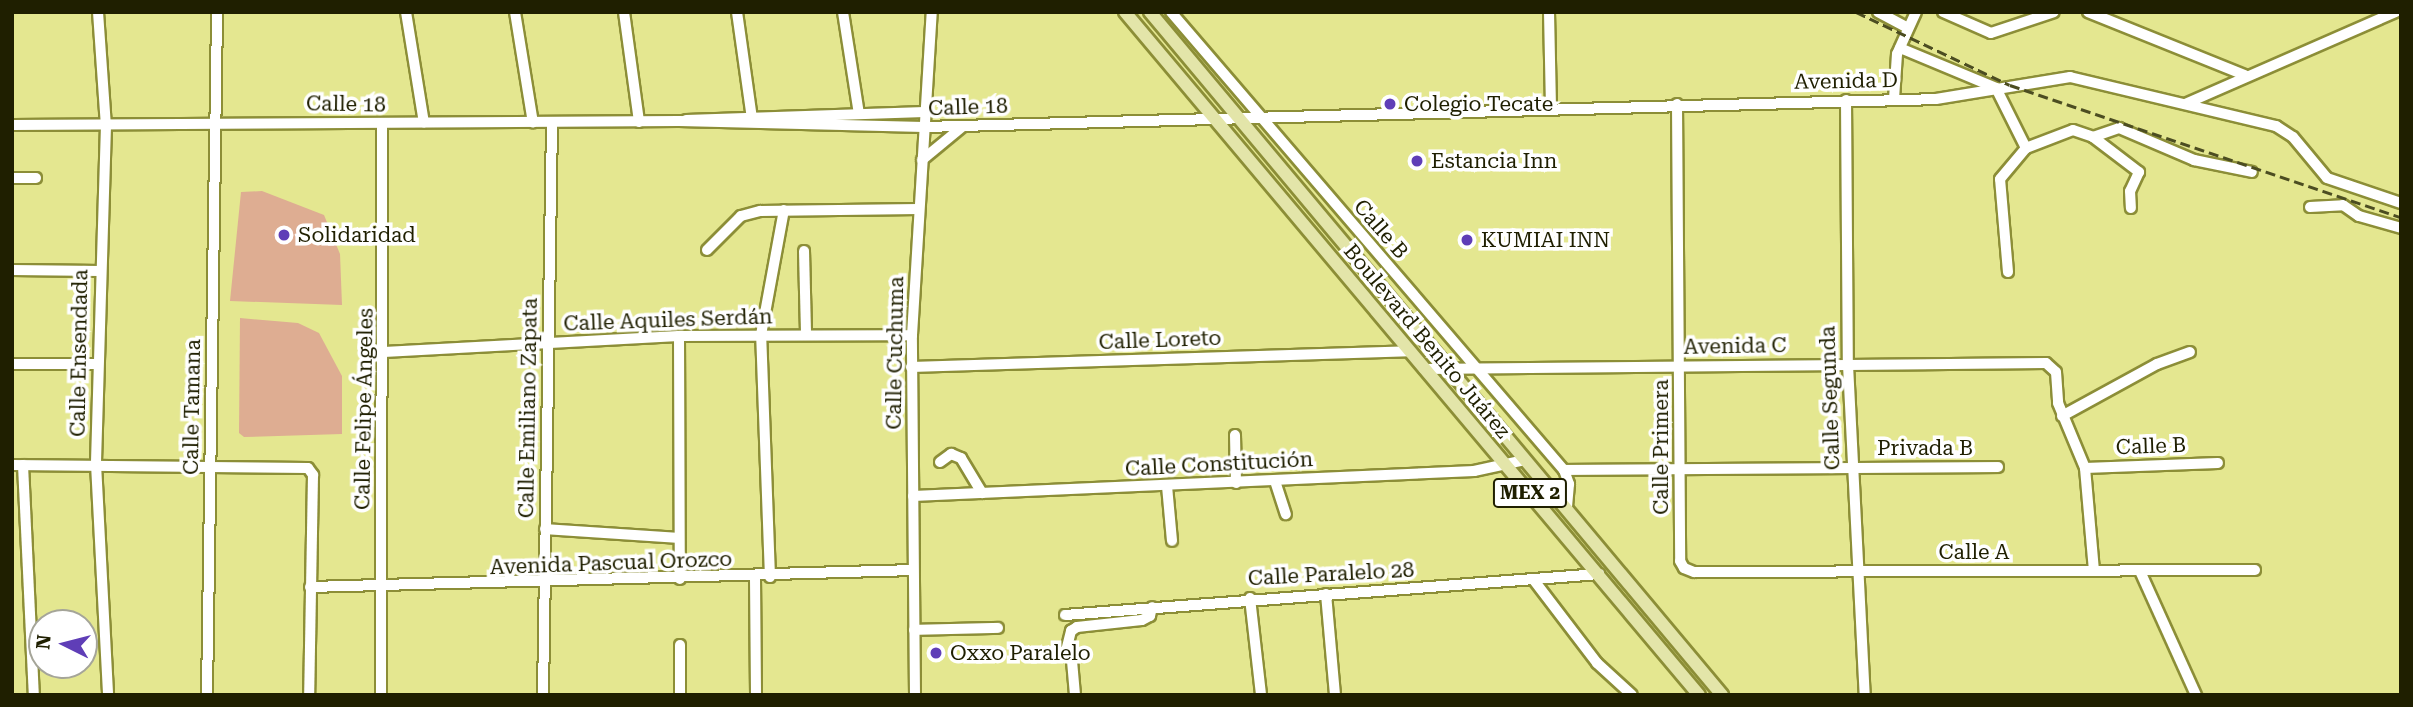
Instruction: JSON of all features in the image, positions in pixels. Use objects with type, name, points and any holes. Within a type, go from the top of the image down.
[{"type":"main road","name":"Boulevard Benito Juárez","points":[[1125,12],[1699,695]]},
{"type":"main road","name":"Boulevard Benito Juárez","points":[[1150,12],[1722,695]]},
{"type":"main road","points":[[1636,617],[1659,630],[1693,669],[1701,668]]},
{"type":"street","name":"Calle Ensendada","points":[[98,12],[106,125],[96,464],[108,695]]},
{"type":"street","name":"Calle Tamana","points":[[207,695],[217,12]]},
{"type":"street","points":[[406,12],[424,123]]},
{"type":"street","points":[[515,12],[533,122]]},
{"type":"street","points":[[624,12],[639,122]]},
{"type":"street","points":[[737,12],[752,126]]},
{"type":"street","points":[[843,12],[859,114]]},
{"type":"street","name":"Calle Cuchuma","points":[[915,695],[911,367],[932,12]]},
{"type":"street","name":"Calle B","points":[[1171,12],[1258,117],[1564,470]]},
{"type":"street","points":[[1549,12],[1551,108]]},
{"type":"street","points":[[1878,12],[1908,28]]},
{"type":"street","points":[[1894,99],[1893,76],[1900,48],[1916,12]]},
{"type":"street","points":[[1943,12],[1991,33],[2054,12]]},
{"type":"street","points":[[2088,12],[2245,75]]},
{"type":"street","points":[[2185,104],[2245,75],[2396,12]]},
{"type":"street","points":[[1900,48],[1996,88],[2026,148]]},
{"type":"street","name":"Avenida D","points":[[1258,117],[1945,99],[2070,76],[2276,127],[2293,138],[2327,178],[2401,204]]},
{"type":"street","name":"Calle Segunda","points":[[1846,100],[1848,365],[1856,571],[1865,695]]},
{"type":"street","name":"Calle Primera","points":[[1677,104],[1681,366],[1680,561],[1694,572]]},
{"type":"street","name":"Calle 18","points":[[12,125],[216,121],[382,124],[639,122],[752,114],[925,112]]},
{"type":"street","name":"Calle 18","points":[[679,121],[752,126],[924,127],[1258,117]]},
{"type":"street","name":"Calle Emiliano Zapata","points":[[543,695],[552,122]]},
{"type":"street","name":"Calle Felipe Ángeles","points":[[382,124],[382,695]]},
{"type":"street","points":[[922,160],[962,126]]},
{"type":"street","points":[[2093,137],[2119,128],[2194,160],[2252,172]]},
{"type":"street","points":[[2008,272],[2000,179],[2026,148],[2073,130],[2093,137],[2139,172],[2130,191],[2131,208]]},
{"type":"street","points":[[12,178],[36,178]]},
{"type":"street","points":[[2310,207],[2343,205],[2359,216],[2401,228]]},
{"type":"street","points":[[707,250],[741,216],[784,210],[919,209]]},
{"type":"street","points":[[770,577],[761,335],[784,210]]},
{"type":"street","points":[[804,251],[806,335]]},
{"type":"street","points":[[12,270],[100,271]]},
{"type":"street","name":"Calle Aquiles Serdán","points":[[384,352],[679,336],[912,335]]},
{"type":"street","points":[[679,336],[680,579]]},
{"type":"street","name":"Calle Loreto","points":[[911,367],[1409,351]]},
{"type":"street","points":[[2094,571],[2085,468],[2062,416],[2157,365],[2190,352]]},
{"type":"street","name":"Avenida C","points":[[1424,369],[2046,363],[2056,372],[2062,416]]},
{"type":"street","points":[[12,364],[97,364]]},
{"type":"street","points":[[1235,435],[1236,483]]},
{"type":"street","points":[[940,461],[951,454],[961,458],[982,493]]},
{"type":"street","name":"Calle Constitución","points":[[913,496],[1275,481],[1507,466],[1525,460]]},
{"type":"street","name":"Calle B","points":[[2085,468],[2218,463]]},
{"type":"street","points":[[34,695],[18,465],[96,464],[298,464],[313,475],[309,695]]},
{"type":"street","name":"Privada B","points":[[1852,468],[1998,467]]},
{"type":"street","points":[[1567,509],[1569,484],[1564,470],[1852,468]]},
{"type":"street","points":[[1275,481],[1286,514]]},
{"type":"street","points":[[1167,486],[1172,541]]},
{"type":"street","points":[[545,529],[679,538]]},
{"type":"street","name":"Avenida Pascual Orozco","points":[[310,587],[544,584],[914,570]]},
{"type":"street","name":"Calle A","points":[[1694,572],[2255,570]]},
{"type":"street","points":[[2140,571],[2196,695]]},
{"type":"street","name":"Calle Paralelo 28","points":[[1065,615],[1250,598],[1599,574]]},
{"type":"street","points":[[755,578],[756,695]]},
{"type":"street","points":[[1533,579],[1597,663],[1632,695]]},
{"type":"street","points":[[1326,594],[1335,695]]},
{"type":"street","points":[[1250,598],[1261,695]]},
{"type":"street","points":[[1074,695],[1072,658],[1066,651],[1071,631],[1077,627],[1142,620],[1150,616],[1152,607]]},
{"type":"street","points":[[914,630],[998,628]]},
{"type":"street","points":[[680,645],[680,695]]},
{"type":"shaded area","name":"Solidaridad","points":[[262,191],[324,215],[340,254],[342,305],[230,301],[241,192]]},
{"type":"shaded area","points":[[240,318],[298,323],[319,333],[342,376],[342,434],[244,437],[239,433]]},
{"type":"railway","points":[[1856,12],[2010,85],[2401,217]]},
{"type":"place","name":"Colegio Tecate","points":[[1390,104]]},
{"type":"place","name":"Estancia Inn","points":[[1417,161]]},
{"type":"place","name":"Solidaridad","points":[[284,235]]},
{"type":"place","name":"KUMIAI INN","points":[[1467,240]]},
{"type":"place","name":"Oxxo Paralelo","points":[[936,653]]}]
